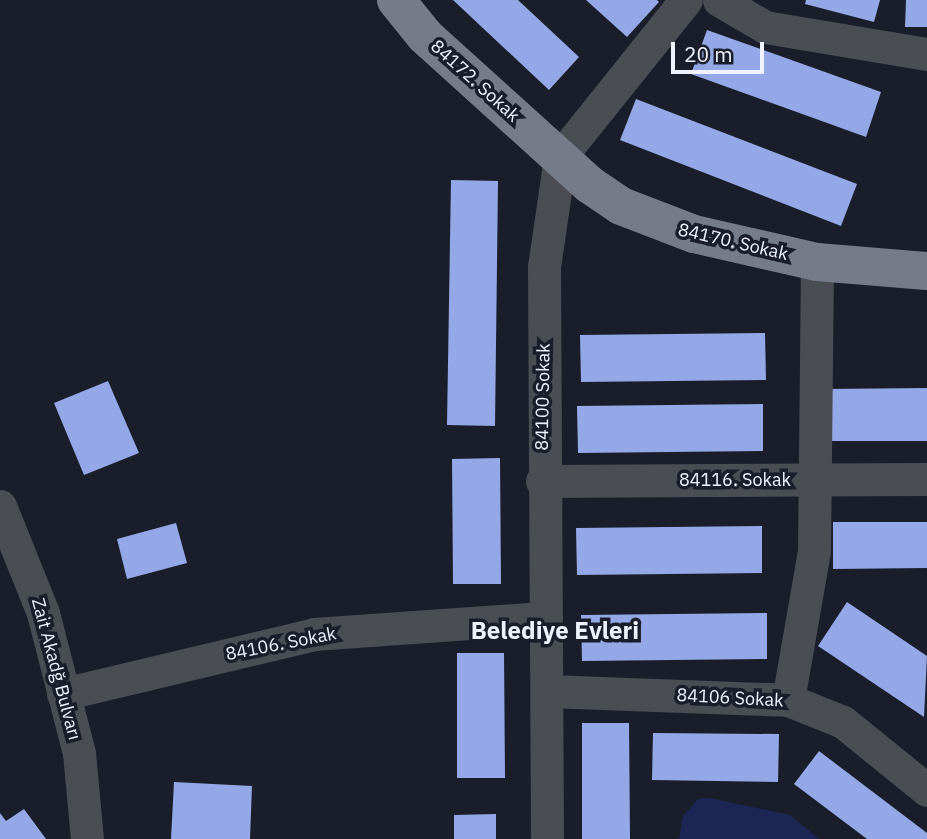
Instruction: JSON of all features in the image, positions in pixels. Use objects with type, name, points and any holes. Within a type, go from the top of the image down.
[{"type":"main road","name":"84172. Sokak","points":[[396,0],[425,36],[560,157]]},
{"type":"main road","name":"84170. Sokak","points":[[560,157],[590,185],[658,224],[817,262],[927,271]]},
{"type":"street","points":[[560,157],[687,0]]},
{"type":"street","points":[[719,0],[765,27],[927,54]]},
{"type":"street","name":"84100 Sokak","points":[[547,839],[542,481],[544,267],[560,157]]},
{"type":"street","points":[[788,700],[811,584],[817,262]]},
{"type":"street","name":"84116. Sokak","points":[[542,481],[927,479]]},
{"type":"street","name":"Zait Akadğ Bulvarı","points":[[0,506],[43,613],[79,753],[87,839]]},
{"type":"street","name":"84106. Sokak","points":[[63,694],[314,634],[545,618]]},
{"type":"street","name":"84106 Sokak","points":[[547,691],[788,700],[843,722],[927,790]]},
{"type":"shaded area","points":[[709,798],[790,815],[819,839],[679,839],[683,816],[698,799]]},
{"type":"building","points":[[453,0],[518,0],[579,57],[549,90]]},
{"type":"building","points":[[586,0],[657,0],[659,2],[627,37]]},
{"type":"building","points":[[806,0],[880,0],[874,22],[805,4]]},
{"type":"building","points":[[906,0],[927,0],[927,27],[905,27]]},
{"type":"building","points":[[707,30],[881,92],[866,137],[691,74]]},
{"type":"building","points":[[636,99],[857,184],[841,226],[620,140]]},
{"type":"building","points":[[451,180],[498,181],[495,426],[447,425]]},
{"type":"building","points":[[765,333],[766,380],[581,382],[580,335]]},
{"type":"building","points":[[108,381],[139,453],[84,475],[54,403]]},
{"type":"building","points":[[927,388],[927,441],[826,441],[825,389]]},
{"type":"building","points":[[763,404],[763,451],[578,453],[577,406]]},
{"type":"building","points":[[500,458],[501,584],[453,584],[452,459]]},
{"type":"building","points":[[833,522],[927,522],[927,568],[833,569]]},
{"type":"building","points":[[176,523],[187,563],[127,579],[117,539]]},
{"type":"building","points":[[762,526],[762,573],[577,575],[576,528]]},
{"type":"building","points":[[847,602],[927,656],[924,717],[818,646]]},
{"type":"building","points":[[767,613],[767,659],[582,661],[581,615]]},
{"type":"building","points":[[457,653],[504,653],[505,778],[457,778]]},
{"type":"building","points":[[582,723],[629,723],[630,839],[582,839]]},
{"type":"building","points":[[653,733],[779,734],[778,782],[652,780]]},
{"type":"building","points":[[819,751],[927,833],[927,839],[867,839],[794,784]]},
{"type":"building","points":[[174,782],[252,786],[250,839],[171,839]]},
{"type":"building","points":[[24,809],[46,839],[0,839],[0,813],[6,821]]},
{"type":"building","points":[[496,814],[496,839],[454,839],[454,815]]},
{"type":"district","name":"Belediye Evleri","points":[[555,631]]}]
